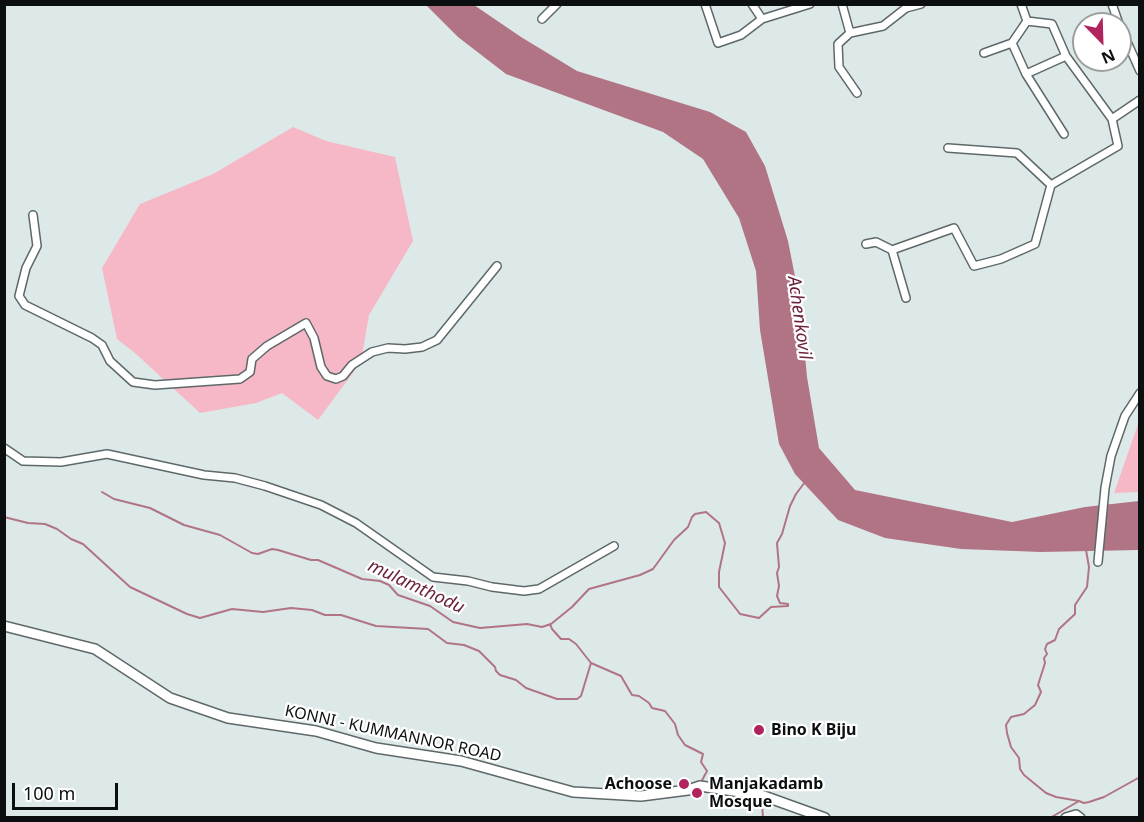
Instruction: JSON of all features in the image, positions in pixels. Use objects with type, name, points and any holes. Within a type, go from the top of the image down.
[{"type":"main road","name":"KONNI - KUMMANNOR ROAD","points":[[4,626],[94,649],[170,698],[228,718],[316,731],[376,748],[461,761],[573,792],[641,796],[688,790],[700,786],[761,795],[825,818]]},
{"type":"main road","points":[[1066,818],[1076,815],[1080,818]]},
{"type":"street","points":[[542,19],[557,4]]},
{"type":"street","points":[[705,4],[718,43],[741,35],[762,19],[810,4]]},
{"type":"street","points":[[752,4],[762,19]]},
{"type":"street","points":[[842,4],[850,33]]},
{"type":"street","points":[[857,93],[839,67],[838,44],[850,33],[884,26],[905,6],[921,4]]},
{"type":"street","points":[[1020,4],[1027,21]]},
{"type":"street","points":[[984,53],[1012,43],[1027,21]]},
{"type":"street","points":[[866,244],[876,242],[892,250],[954,228],[974,266],[1001,259],[1035,244],[1051,185],[1118,146],[1112,119],[1066,56],[1052,24],[1027,21]]},
{"type":"street","points":[[1012,43],[1026,74],[1064,134]]},
{"type":"street","points":[[1132,53],[1140,71]]},
{"type":"street","points":[[1026,74],[1066,56]]},
{"type":"street","points":[[1112,119],[1140,100]]},
{"type":"street","points":[[948,148],[1017,153],[1051,185]]},
{"type":"street","points":[[33,215],[37,246],[26,268],[19,296],[25,305],[102,345],[110,361],[134,382],[155,385],[240,379],[250,372],[252,359],[267,346],[306,323],[314,338],[321,368],[327,376],[336,379],[343,376],[352,364],[372,352],[388,348],[422,347],[437,340],[497,266]]},
{"type":"street","points":[[892,250],[906,298]]},
{"type":"street","points":[[1098,562],[1105,488],[1111,456],[1125,416],[1140,393]]},
{"type":"street","points":[[4,448],[23,461],[61,462],[106,454],[204,475],[235,478],[265,486],[321,505],[348,519],[433,577],[468,581],[492,587],[524,591],[539,589],[614,546]]},
{"type":"shaded area","points":[[293,127],[326,141],[395,157],[413,241],[369,315],[361,362],[318,420],[282,393],[256,403],[200,413],[117,339],[102,268],[140,204],[213,174]]},
{"type":"shaded area","points":[[1139,422],[1139,492],[1114,493],[1137,427]]},
{"type":"water","name":"Achenkovil","points":[[426,5],[474,5],[577,71],[710,112],[746,132],[765,166],[788,241],[800,302],[807,377],[819,448],[855,490],[1012,522],[1085,507],[1139,501],[1139,550],[1041,552],[961,549],[885,538],[838,520],[795,474],[779,444],[760,330],[756,271],[739,218],[703,159],[663,132],[506,74],[458,37]]},
{"type":"waterway","name":"mulamthodu","points":[[788,604],[780,603],[777,596],[779,586],[777,543],[790,506],[805,482]]},
{"type":"waterway","name":"mulamthodu","points":[[102,492],[114,499],[150,508],[184,525],[220,535],[252,553],[278,550],[318,560],[362,579],[380,581],[389,585],[398,595],[430,606],[453,622],[480,628],[527,624],[542,627],[551,624],[589,589],[640,575],[653,569],[674,540],[688,527],[692,517],[695,514],[706,512],[719,523],[725,543],[719,572],[719,587],[740,614],[759,618],[771,607],[788,606],[788,604]]},
{"type":"waterway","points":[[4,517],[28,523],[45,524],[57,529],[83,544],[130,587],[200,618],[232,609],[263,612],[291,608],[312,610],[325,615],[341,615],[376,626],[428,629],[447,643],[464,645],[479,651],[500,675],[516,680],[526,688],[557,699],[577,699],[581,696],[591,663]]},
{"type":"waterway","points":[[1086,550],[1089,567],[1087,587],[1075,605],[1075,614],[1059,629],[1055,640],[1047,644],[1045,649],[1047,654],[1038,685],[1041,692],[1035,705],[1024,714],[1011,717],[1006,725],[1007,733],[1024,775],[1046,793],[1056,797],[1089,802],[1104,797],[1140,777]]},
{"type":"waterway","points":[[550,624],[561,639],[569,639],[576,644],[591,663],[621,676],[632,695],[639,696],[652,708],[665,711],[675,724],[678,735],[685,745],[703,754],[701,762],[707,771],[700,784]]},
{"type":"waterway","points":[[737,794],[742,799],[762,804],[763,818]]},
{"type":"waterway","points":[[1050,818],[1079,801]]},
{"type":"place","name":"Bino K Biju","points":[[759,730]]},
{"type":"place","name":"Achoose","points":[[684,784]]},
{"type":"place","name":"Manjakadamb Mosque","points":[[697,793]]}]
